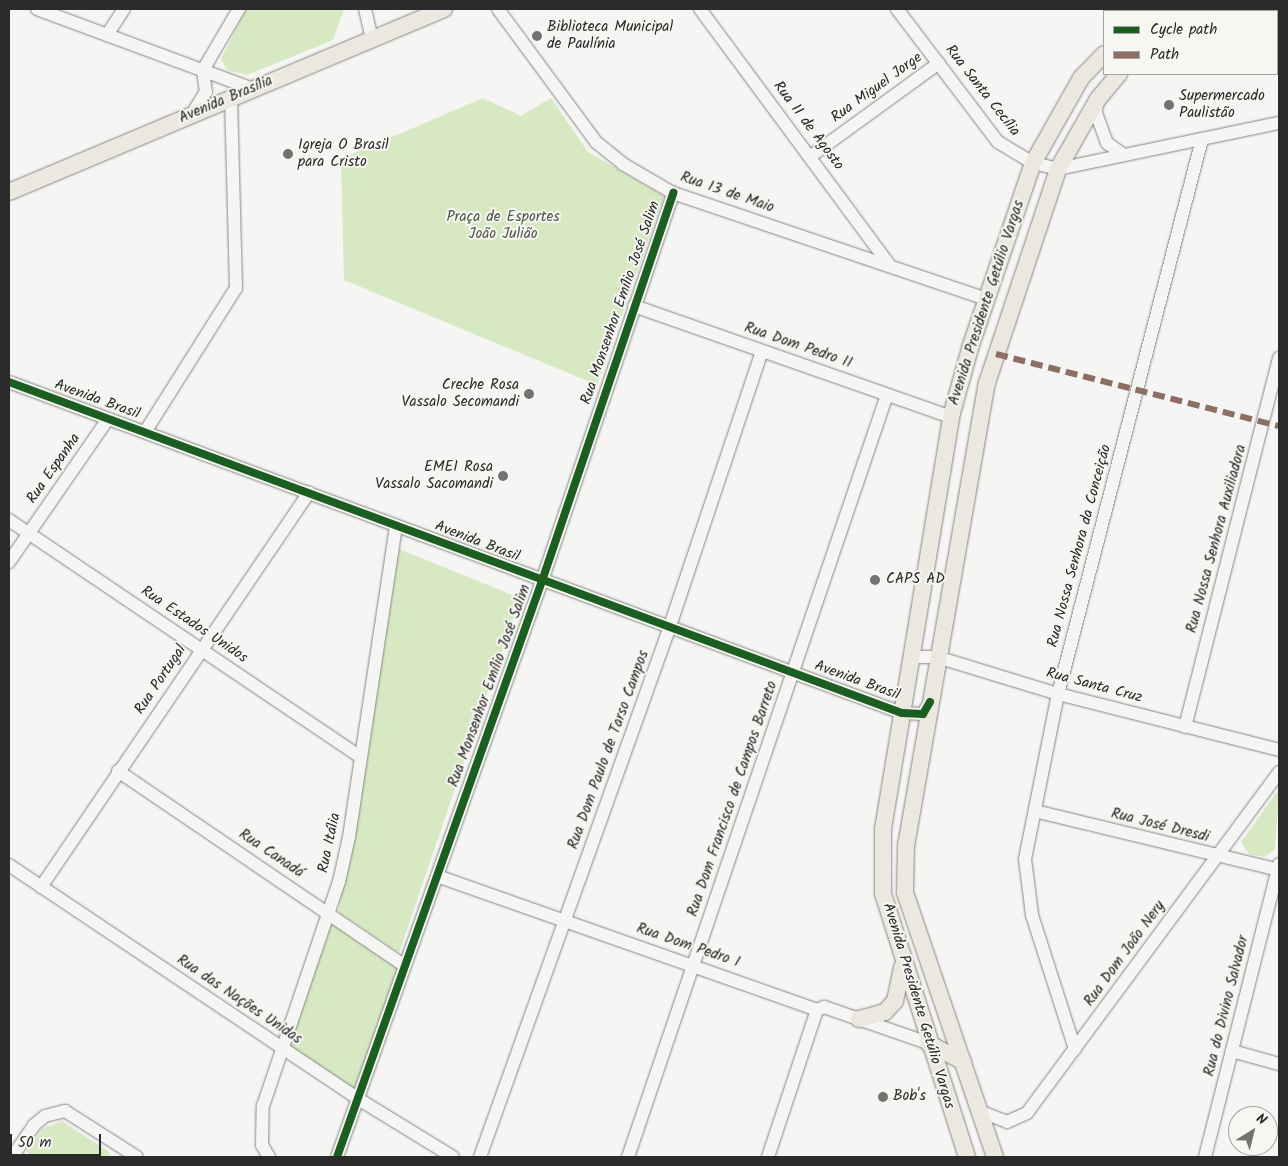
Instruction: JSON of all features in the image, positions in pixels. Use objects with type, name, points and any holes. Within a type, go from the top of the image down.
[{"type":"main road","name":"Avenida Brasília","points":[[9,192],[444,9]]},
{"type":"main road","name":"Avenida Presidente Getúlio Vargas","points":[[967,1157],[902,962],[883,893],[883,830],[951,417],[962,374],[1033,163],[1080,78],[1103,55]]},
{"type":"main road","name":"Avenida Presidente Getúlio Vargas","points":[[995,1157],[905,892],[908,836],[937,657],[990,374],[1058,170],[1098,99],[1118,75]]},
{"type":"main road","points":[[971,345],[995,358]]},
{"type":"main road","points":[[962,374],[990,374]]},
{"type":"main road","points":[[933,526],[960,530]]},
{"type":"main road","points":[[883,830],[908,836]]},
{"type":"main road","points":[[859,1019],[885,1012],[895,1000],[902,962]]},
{"type":"main road","points":[[928,1043],[964,1066]]},
{"type":"main road","points":[[938,1073],[964,1066]]},
{"type":"main road","points":[[954,1157],[957,1129]]},
{"type":"street","points":[[37,9],[252,89]]},
{"type":"street","points":[[107,35],[124,9]]},
{"type":"street","points":[[192,114],[206,92],[203,70],[239,9]]},
{"type":"street","points":[[366,9],[372,38]]},
{"type":"street","name":"Rua 13 de Maio","points":[[498,9],[596,142],[673,192],[889,264],[986,299]]},
{"type":"street","name":"Rua 11 de Agosto","points":[[700,9],[811,156],[889,264]]},
{"type":"street","name":"Rua Santa Cecília","points":[[897,9],[998,142],[1033,163],[1058,170]]},
{"type":"street","name":"Rua Miguel Jorge","points":[[811,156],[939,63]]},
{"type":"street","points":[[145,432],[236,288],[231,97]]},
{"type":"street","points":[[1098,99],[1096,113],[1107,144],[1124,155]]},
{"type":"street","points":[[1058,170],[1279,123]]},
{"type":"street","name":"Rua Nossa Senhora da Conceição","points":[[1075,1049],[1032,915],[1024,859],[1058,694],[1202,139]]},
{"type":"street","name":"Rua Monsenhor Emílio José Salim","points":[[337,1157],[360,1100],[436,876],[542,582],[673,192]]},
{"type":"street","name":"Rua Dom Pedro II","points":[[634,306],[951,417]]},
{"type":"street","name":"Rua Dom Paulo de Tarso Campos","points":[[480,1157],[669,629],[762,351]]},
{"type":"street","name":"Rua Nossa Senhora Auxiliadora","points":[[1185,727],[1279,358]]},
{"type":"street","name":"Avenida Brasil","points":[[9,382],[542,582],[902,713],[923,714],[930,702]]},
{"type":"street","name":"Rua Dom Francisco de Campos Barreto","points":[[628,1157],[693,964],[795,673],[887,395]]},
{"type":"street","name":"Rua Espanha","points":[[9,562],[108,419]]},
{"type":"street","name":"Rua Portugal","points":[[41,887],[118,771],[309,493]]},
{"type":"street","name":"Rua Estados Unidos","points":[[9,520],[361,757]]},
{"type":"street","name":"Rua Itália","points":[[268,1157],[262,1145],[263,1106],[328,912],[349,837],[396,526]]},
{"type":"street","name":"Rua Santa Cruz","points":[[911,657],[937,657],[1058,694],[1276,751]]},
{"type":"street","name":"Rua Canadá","points":[[118,771],[405,966]]},
{"type":"street","name":"Rua Dom João Nery","points":[[979,1111],[998,1121],[1018,1119],[1075,1049],[1279,772]]},
{"type":"street","name":"Rua José Dresdi","points":[[1035,811],[1216,856],[1278,867]]},
{"type":"street","name":"Rua das Nações Unidas","points":[[9,865],[360,1100],[453,1157]]},
{"type":"street","name":"Rua do Divino Salvador","points":[[1206,1157],[1278,867]]},
{"type":"street","name":"Rua Dom Pedro I","points":[[436,876],[693,964],[817,1010],[824,1007],[928,1043]]},
{"type":"street","points":[[768,1157],[817,1010]]},
{"type":"street","points":[[1232,1052],[1279,1064]]},
{"type":"street","points":[[12,1157],[34,1125],[45,1116],[65,1111],[137,1157]]},
{"type":"green space","points":[[246,9],[344,9],[333,40],[247,75],[227,70],[221,59]]},
{"type":"green space","name":"Praça de Esportes João Julião","points":[[483,98],[521,116],[551,98],[588,152],[664,196],[597,385],[344,280],[341,159]]},
{"type":"green space","points":[[399,549],[520,598],[399,953],[338,912],[360,801]]},
{"type":"green space","points":[[1279,789],[1275,849],[1265,857],[1249,854],[1241,842]]},
{"type":"green space","points":[[331,919],[400,968],[358,1094],[288,1048]]},
{"type":"green space","points":[[62,1121],[108,1151],[111,1157],[31,1157],[27,1151],[42,1129]]},
{"type":"marked path","points":[[996,354],[1279,426]]},
{"type":"cycle path","points":[[337,1157],[542,581],[673,193]]},
{"type":"cycle path","points":[[9,382],[902,713],[923,714],[930,702]]},
{"type":"place","name":"Biblioteca Municipal de Paulínia","points":[[537,36]]},
{"type":"place","name":"Supermercado Paulistão","points":[[1169,105]]},
{"type":"place","name":"Igreja O Brasil para Cristo","points":[[288,154]]},
{"type":"place","name":"Creche Rosa Vassalo Secomandi","points":[[529,394]]},
{"type":"place","name":"EMEI Rosa Vassalo Sacomandi","points":[[503,476]]},
{"type":"place","name":"CAPS AD","points":[[875,580]]},
{"type":"place","name":"Bob's","points":[[883,1097]]}]
